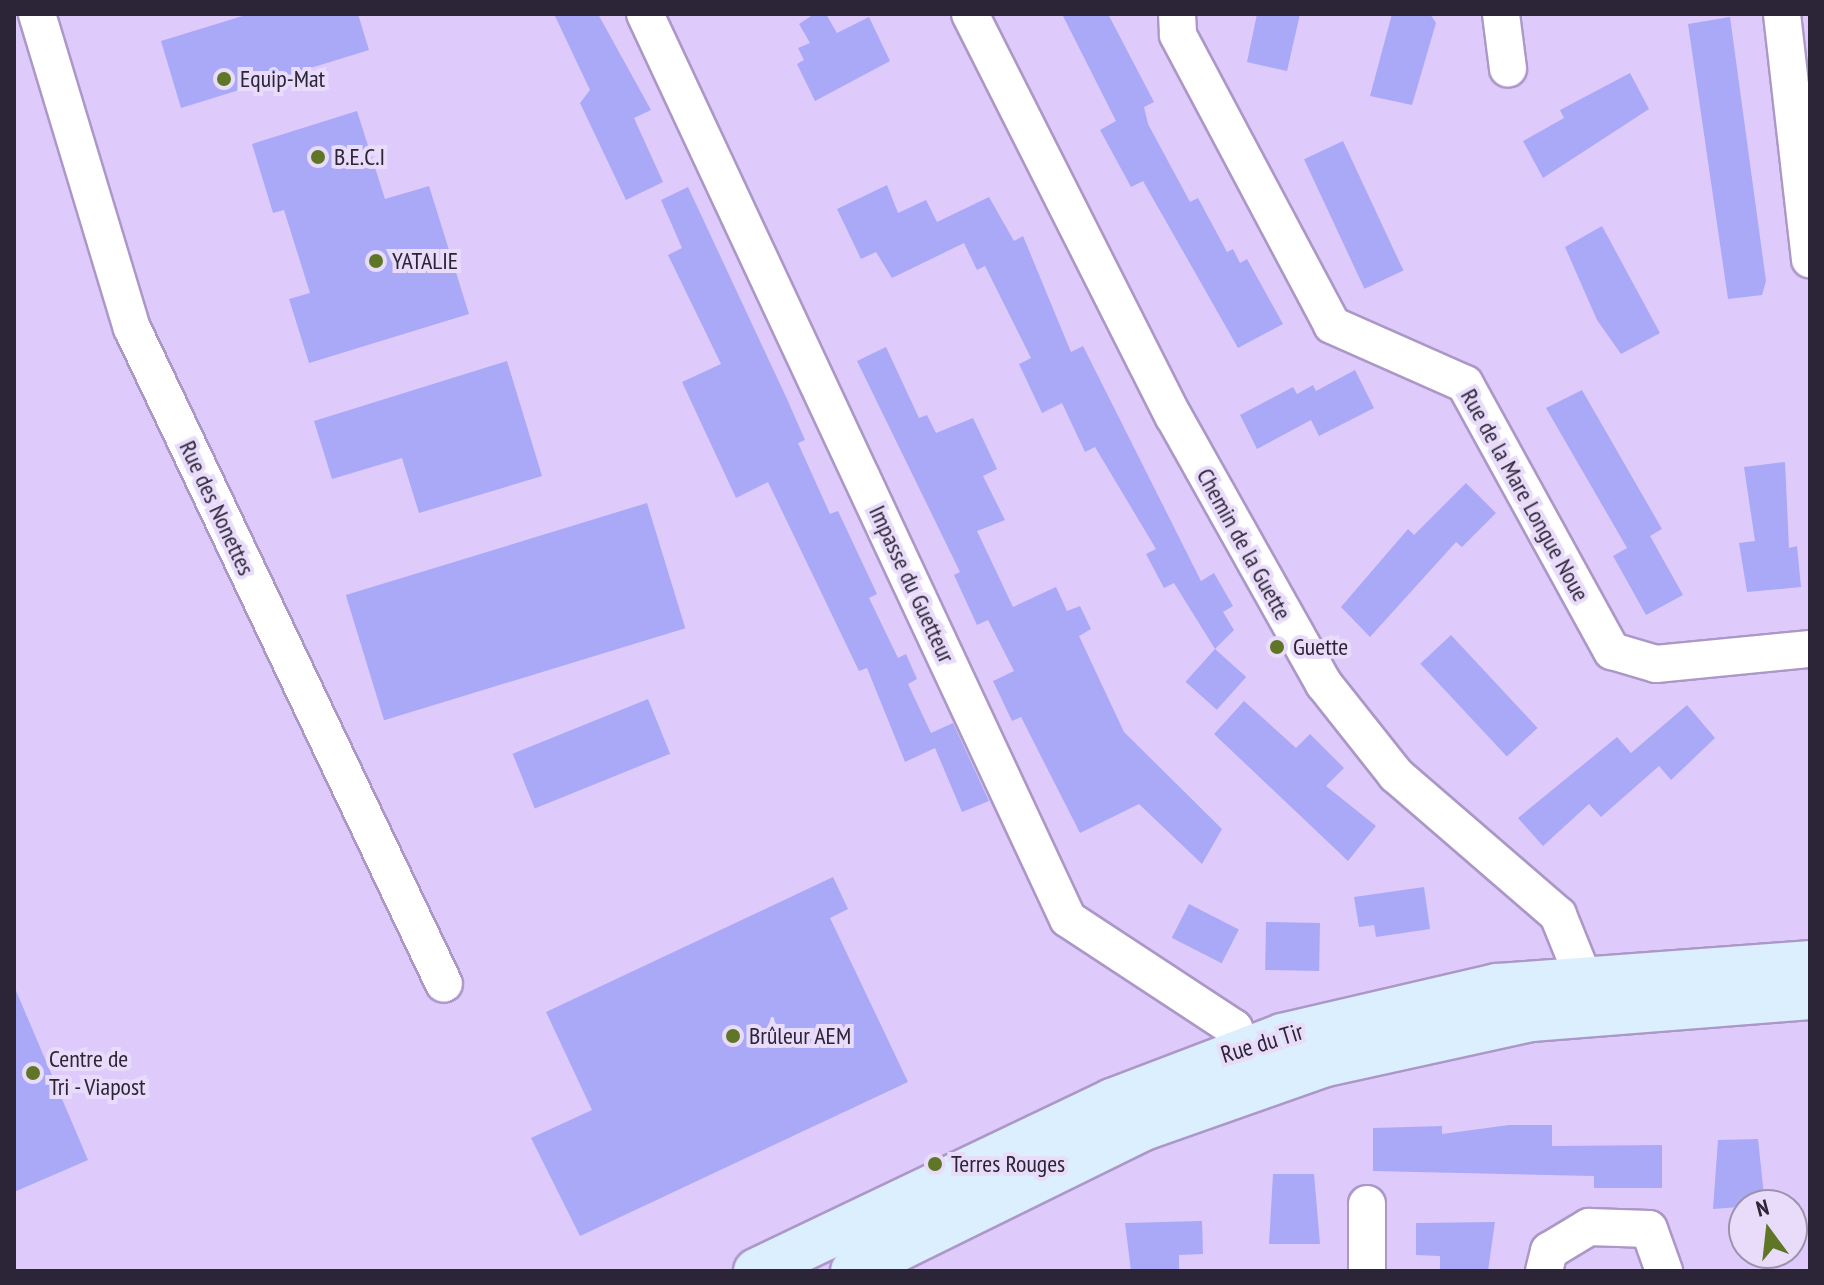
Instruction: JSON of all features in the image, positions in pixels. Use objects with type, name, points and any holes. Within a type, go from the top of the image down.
[{"type":"main road","name":"Rue du Tir","points":[[1585,995],[1810,963]]},
{"type":"main road","name":"Rue du Tir","points":[[756,1271],[844,1260],[1144,1128],[1249,1067],[1429,999],[1585,995],[1810,997]]},
{"type":"street","name":"Rue des Nonettes","points":[[37,14],[132,328],[444,984]]},
{"type":"street","name":"Impasse du Guetteur","points":[[645,14],[1068,919],[1234,1028],[1249,1067]]},
{"type":"street","name":"Chemin de la Guette","points":[[970,14],[1188,442],[1324,684],[1396,775],[1558,915],[1585,995]]},
{"type":"street","name":"Rue de la Mare Longue Noue","points":[[1177,14],[1178,35],[1332,325],[1465,384],[1612,651],[1656,664],[1810,649]]},
{"type":"street","points":[[1501,14],[1508,69]]},
{"type":"street","points":[[1782,14],[1810,259]]},
{"type":"street","points":[[1367,1204],[1367,1271]]},
{"type":"street","points":[[1544,1271],[1549,1251],[1589,1227],[1649,1229],[1664,1271]]},
{"type":"building","name":"Equip-Mat","points":[[249,14],[358,14],[369,50],[181,108],[161,41]]},
{"type":"building","points":[[554,14],[598,14],[651,110],[634,118],[663,182],[626,200],[580,103],[590,90]]},
{"type":"building","points":[[814,14],[826,14],[837,33],[869,17],[890,61],[815,101],[797,64],[804,60],[798,48],[810,43],[799,24]]},
{"type":"building","points":[[1062,14],[1108,14],[1154,102],[1144,107],[1148,124],[1190,202],[1198,198],[1227,252],[1233,249],[1240,263],[1247,259],[1283,324],[1238,348],[1143,181],[1131,187],[1100,130],[1116,121]]},
{"type":"building","points":[[1257,14],[1300,14],[1287,71],[1247,62]]},
{"type":"building","points":[[1392,14],[1430,14],[1436,23],[1412,105],[1370,96]]},
{"type":"building","points":[[1730,17],[1766,281],[1762,295],[1728,299],[1688,24]]},
{"type":"building","points":[[1630,73],[1649,109],[1543,178],[1523,141],[1564,118],[1560,110]]},
{"type":"building","name":"YATALIE","points":[[357,111],[385,199],[429,186],[469,314],[309,363],[289,299],[310,293],[284,210],[273,213],[252,144]]},
{"type":"building","points":[[1343,141],[1403,271],[1364,289],[1304,159]]},
{"type":"building","points":[[887,185],[898,213],[926,200],[937,222],[989,197],[1014,241],[1023,236],[1071,352],[1083,346],[1201,581],[1214,573],[1233,606],[1223,612],[1234,630],[1215,649],[1174,583],[1164,588],[1146,554],[1156,549],[1095,447],[1085,452],[1062,403],[1042,413],[1019,364],[1031,358],[985,266],[977,270],[964,243],[892,278],[876,252],[861,259],[837,209]]},
{"type":"building","points":[[688,187],[805,440],[798,443],[830,514],[838,511],[877,594],[869,598],[898,658],[906,654],[917,679],[908,684],[931,733],[953,723],[989,801],[962,812],[935,748],[905,762],[867,668],[859,671],[768,482],[736,498],[682,382],[721,364],[668,255],[682,248],[661,200]]},
{"type":"building","points":[[1602,226],[1660,333],[1621,354],[1597,320],[1565,247]]},
{"type":"building","points":[[886,347],[919,418],[927,415],[936,433],[973,418],[997,469],[983,476],[1005,520],[977,531],[1013,607],[1056,587],[1067,611],[1080,606],[1091,629],[1079,636],[1124,732],[1222,829],[1202,864],[1139,804],[1080,833],[1021,717],[1012,721],[993,681],[1014,671],[988,620],[977,625],[954,575],[960,572],[857,361]]},
{"type":"building","points":[[507,361],[542,476],[419,513],[402,458],[332,479],[314,421]]},
{"type":"building","points":[[1355,370],[1374,408],[1319,436],[1311,420],[1257,449],[1240,415],[1293,387],[1297,394],[1313,385],[1316,391]]},
{"type":"building","points":[[1582,390],[1662,529],[1650,536],[1683,595],[1646,615],[1613,556],[1627,548],[1546,408]]},
{"type":"building","points":[[1785,462],[1789,548],[1797,546],[1801,587],[1747,592],[1739,543],[1755,541],[1744,467]]},
{"type":"building","points":[[1466,483],[1496,513],[1462,547],[1456,542],[1370,637],[1341,607],[1408,529],[1414,535]]},
{"type":"building","points":[[647,503],[685,628],[384,720],[346,595]]},
{"type":"building","points":[[1451,635],[1538,728],[1507,757],[1420,664]]},
{"type":"building","points":[[1215,649],[1246,677],[1217,710],[1186,682]]},
{"type":"building","points":[[648,699],[670,754],[535,808],[513,754]]},
{"type":"building","points":[[1244,701],[1296,748],[1310,734],[1344,768],[1326,786],[1376,826],[1348,861],[1214,734]]},
{"type":"building","points":[[1687,705],[1715,738],[1671,780],[1659,766],[1601,817],[1589,804],[1543,846],[1518,818],[1617,737],[1631,753]]},
{"type":"building","name":"Brûleur AEM","points":[[833,877],[848,909],[830,918],[908,1082],[580,1236],[531,1138],[592,1110],[546,1012]]},
{"type":"building","points":[[1424,887],[1430,929],[1376,937],[1374,925],[1359,927],[1354,897]]},
{"type":"building","points":[[1189,904],[1239,929],[1222,963],[1172,938]]},
{"type":"building","points":[[1266,922],[1320,923],[1319,971],[1265,970]]},
{"type":"building","name":"Centre de Tri - Viapost","points":[[14,986],[88,1160],[14,1192]]},
{"type":"building","points":[[1509,1125],[1552,1125],[1552,1146],[1662,1145],[1662,1188],[1594,1188],[1594,1176],[1373,1171],[1373,1128],[1442,1126],[1442,1134]]},
{"type":"building","points":[[1758,1139],[1763,1189],[1728,1189],[1728,1208],[1713,1209],[1718,1140]]},
{"type":"building","points":[[1273,1174],[1314,1174],[1320,1244],[1269,1244]]},
{"type":"building","points":[[1202,1221],[1203,1254],[1179,1255],[1179,1271],[1131,1271],[1125,1223]]},
{"type":"building","points":[[1495,1222],[1488,1271],[1440,1271],[1440,1256],[1416,1255],[1416,1223]]},
{"type":"place","name":"Equip-Mat","points":[[224,79]]},
{"type":"place","name":"B.E.C.I","points":[[318,157]]},
{"type":"place","name":"YATALIE","points":[[376,261]]},
{"type":"place","name":"Guette","points":[[1277,647]]},
{"type":"place","name":"Brûleur AEM","points":[[733,1036]]},
{"type":"place","name":"Centre de Tri - Viapost","points":[[33,1073]]},
{"type":"place","name":"Terres Rouges","points":[[935,1164]]}]
